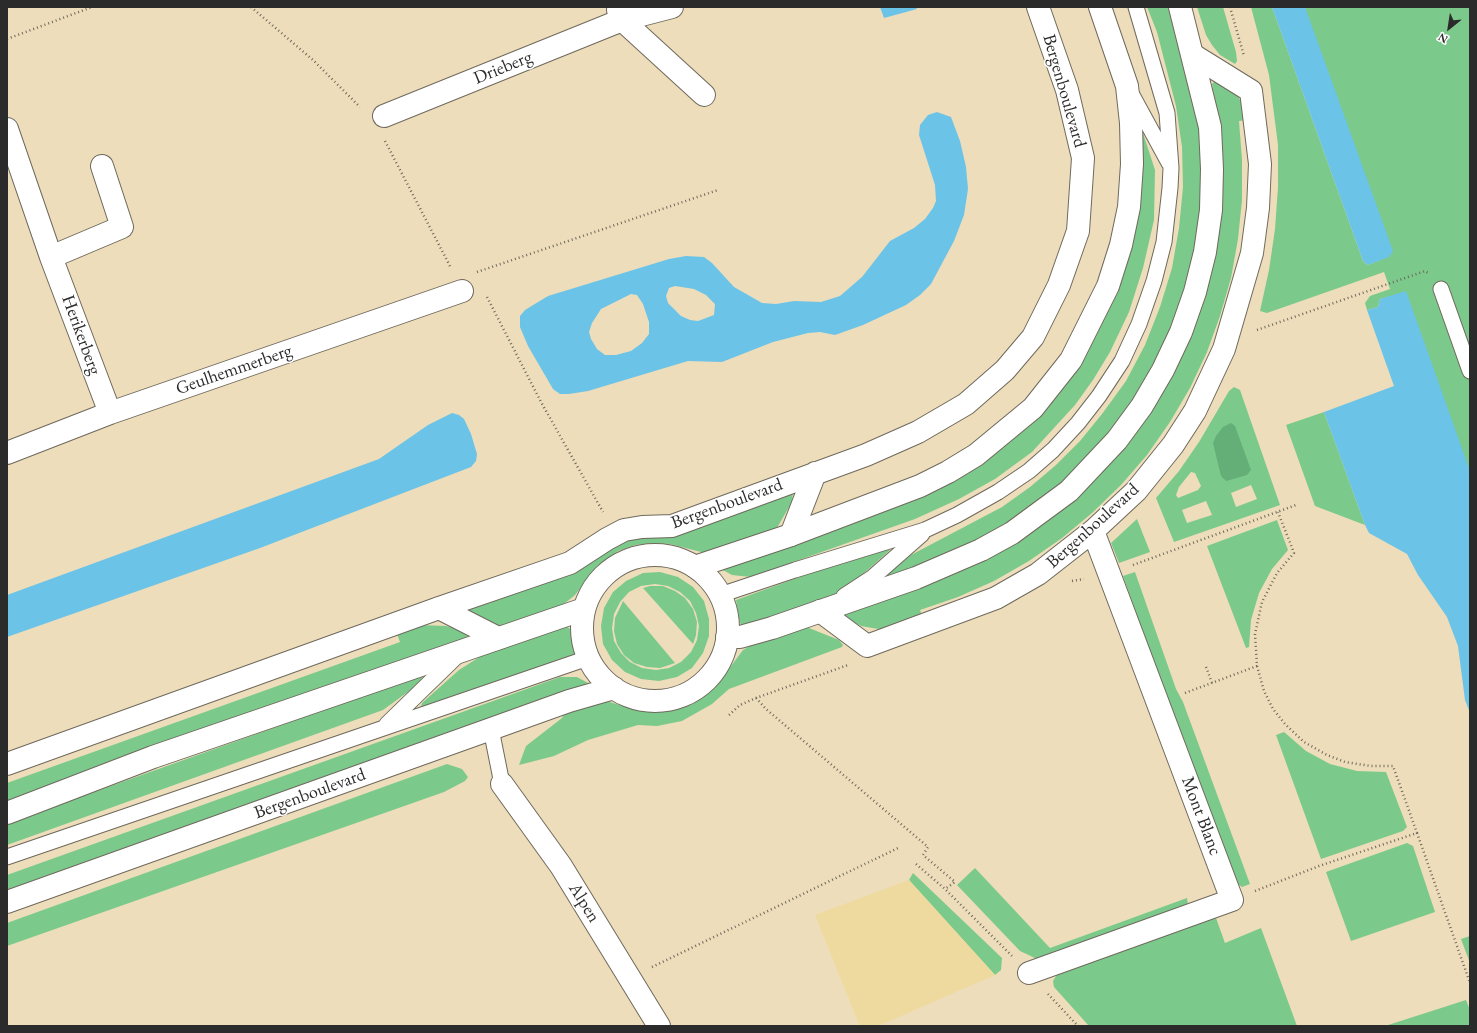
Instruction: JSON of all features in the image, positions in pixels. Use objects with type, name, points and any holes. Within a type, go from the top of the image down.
[{"type":"street","name":"Drieberg","points":[[384,116],[619,14],[672,7]]},
{"type":"street","name":"Bergenboulevard","points":[[7,764],[439,608],[570,563],[616,534],[634,528],[662,527],[677,524],[866,455],[912,435],[966,404],[1005,370],[1033,337],[1059,285],[1078,230],[1083,158],[1067,90],[1038,7]]},
{"type":"street","points":[[695,567],[791,535],[920,486],[954,469],[976,455],[1032,408],[1071,360],[1108,286],[1121,245],[1129,207],[1132,164],[1131,123],[1127,86],[1100,7]]},
{"type":"street","points":[[727,637],[752,634],[950,565],[1012,533],[1047,508],[1089,471],[1117,440],[1142,406],[1163,370],[1181,332],[1195,292],[1205,252],[1211,210],[1212,169],[1210,127],[1180,7]]},
{"type":"street","points":[[619,14],[704,95]]},
{"type":"street","points":[[1193,55],[1251,91]]},
{"type":"street","name":"Bergenboulevard","points":[[820,611],[867,646],[996,598],[1038,574],[1093,531],[1136,490],[1173,445],[1195,411],[1211,380],[1227,339],[1252,253],[1258,208],[1260,164],[1251,91]]},
{"type":"street","name":"Herikerberg","points":[[7,129],[52,257],[110,412]]},
{"type":"street","points":[[52,257],[122,227],[102,166]]},
{"type":"street","name":"Geulhemmerberg","points":[[7,453],[110,412],[470,285]]},
{"type":"street","name":"Bergenboulevard","points":[[791,535],[815,473]]},
{"type":"street","name":"Mont Blanc","points":[[1093,531],[1232,900]]},
{"type":"street","points":[[650,555],[667,556],[695,567],[712,582],[720,595],[727,617],[727,637],[722,656],[713,672],[699,686],[682,696],[662,700],[642,700],[623,693],[614,688],[593,667],[588,658],[582,629],[584,609],[592,590],[603,576],[616,565],[632,558],[650,555]]},
{"type":"street","points":[[439,608],[498,638]]},
{"type":"street","points":[[7,813],[153,757],[584,609]]},
{"type":"street","name":"Bergenboulevard","points":[[7,902],[569,701],[614,688]]},
{"type":"street","name":"Alpen","points":[[502,784],[561,866],[659,1026]]},
{"type":"street","points":[[1029,973],[1232,900]]},
{"type":"lane","points":[[720,595],[794,570],[925,530],[998,492],[1029,471],[1053,450],[1078,423],[1099,396],[1122,361],[1139,324],[1154,281],[1164,242],[1171,168],[1167,113],[1136,7]]},
{"type":"lane","points":[[1127,86],[1171,168]]},
{"type":"lane","points":[[1441,289],[1470,371]]},
{"type":"lane","points":[[820,611],[873,577],[925,530]]},
{"type":"lane","points":[[383,727],[461,652]]},
{"type":"lane","points":[[7,857],[588,658]]},
{"type":"lane","points":[[491,729],[502,784]]},
{"type":"path","points":[[7,39],[92,7]]},
{"type":"path","points":[[1230,7],[1246,62],[1251,91]]},
{"type":"path","points":[[470,285],[475,273],[718,190]]},
{"type":"path","points":[[1227,339],[1425,271],[1434,278],[1441,289]]},
{"type":"path","points":[[485,293],[541,402],[616,534]]},
{"type":"path","points":[[1278,512],[1294,553],[1277,573],[1262,602],[1255,634],[1257,666],[1264,692],[1273,709],[1285,724],[1304,742],[1327,755],[1345,762],[1371,766],[1393,766],[1470,983]]},
{"type":"path","points":[[1185,693],[1257,666]]},
{"type":"path","points":[[1206,668],[1212,683]]},
{"type":"path","points":[[729,715],[740,705],[756,698],[766,709],[928,847],[923,855],[955,882],[945,889],[916,864]]},
{"type":"path","points":[[1232,900],[1319,866],[1416,833]]},
{"type":"path","points":[[630,978],[898,848]]},
{"type":"green space","points":[[1147,7],[1168,7],[1187,63],[1202,127],[1202,210],[1187,290],[1156,366],[1111,434],[1063,484],[1008,525],[946,557],[889,576],[888,574],[911,555],[1002,507],[1030,487],[1056,465],[1080,441],[1102,414],[1126,381],[1145,345],[1160,307],[1172,268],[1179,228],[1183,187],[1182,147],[1176,106],[1157,32]]},
{"type":"green space","points":[[1197,7],[1223,7],[1236,52],[1237,61],[1235,64],[1220,55],[1212,45],[1206,35]]},
{"type":"green space","points":[[1251,7],[1272,7],[1363,261],[1368,265],[1380,260],[1290,7],[1470,7],[1470,514],[1392,296],[1380,299],[1378,307],[1367,310],[1365,303],[1370,296],[1390,289],[1384,272],[1267,313],[1260,311],[1269,270],[1275,229],[1278,187],[1278,145],[1269,75]]},
{"type":"green space","points":[[1215,81],[1237,95],[1242,103],[1248,120],[1239,121],[1242,160],[1242,200],[1238,239],[1231,278],[1220,316],[1207,352],[1190,388],[1170,422],[1147,455],[1121,485],[1092,513],[1062,538],[1029,561],[994,581],[958,597],[920,610],[923,618],[884,630],[861,626],[844,617],[843,613],[1017,540],[1171,374],[1219,126],[1212,84]]},
{"type":"green space","points":[[1143,133],[1155,170],[1154,220],[1143,268],[1129,312],[1110,352],[1093,380],[1075,405],[1032,452],[995,479],[959,499],[915,519],[751,577],[732,575],[721,569],[931,489],[1082,359],[1140,135]]},
{"type":"green space","points":[[1234,387],[1240,390],[1280,505],[1174,542],[1156,498],[1179,471],[1199,442],[1229,391]],"holes":[[[1191,472],[1195,473],[1201,486],[1198,490],[1178,498],[1176,495],[1179,487]],[[1251,485],[1257,499],[1236,507],[1231,493]],[[1206,501],[1212,515],[1187,523],[1182,510]]]},
{"type":"green space","points":[[1324,412],[1365,525],[1315,506],[1286,425]]},
{"type":"green space","points":[[1231,423],[1235,426],[1251,470],[1247,475],[1226,481],[1221,476],[1213,443],[1223,427]]},
{"type":"green space","points":[[793,492],[792,502],[774,533],[705,553],[670,544],[652,543],[635,545],[618,551],[597,566],[575,595],[560,607],[502,626],[492,625],[468,611],[468,609],[613,545]]},
{"type":"green space","points":[[1137,519],[1150,552],[1119,563],[1111,543]]},
{"type":"green space","points":[[1277,520],[1288,550],[1272,569],[1259,593],[1251,620],[1249,647],[1246,648],[1207,546]]},
{"type":"green space","points":[[886,546],[890,548],[890,550],[855,581],[833,597],[743,627],[740,623],[736,600]]},
{"type":"green space","points":[[660,572],[678,577],[693,587],[704,601],[709,619],[709,636],[703,653],[692,668],[677,677],[659,681],[641,679],[625,672],[612,660],[603,644],[601,626],[604,608],[613,592],[626,581],[643,573]],"holes":[[[655,584],[668,586],[680,592],[690,601],[696,613],[699,626],[697,640],[691,652],[681,662],[669,668],[656,670],[642,668],[630,662],[621,653],[614,641],[612,628],[614,614],[620,602],[629,592],[641,586]]]},
{"type":"green space","points":[[1135,572],[1176,689],[1183,702],[1250,884],[1242,887],[1232,880],[1123,576]]},
{"type":"green space","points":[[650,586],[663,586],[675,591],[685,598],[693,609],[697,622],[696,635],[693,644],[643,588]]},
{"type":"green space","points":[[623,601],[675,663],[660,668],[647,667],[634,663],[624,655],[617,644],[614,631],[615,618]]},
{"type":"green space","points":[[419,625],[446,626],[457,629],[470,638],[7,807],[7,783],[400,642],[397,634]]},
{"type":"green space","points":[[565,625],[570,629],[575,654],[423,708],[421,706],[422,703],[459,670],[489,651]]},
{"type":"green space","points":[[801,628],[809,628],[839,640],[843,645],[842,647],[729,689],[712,704],[682,721],[657,726],[638,725],[588,740],[554,756],[519,765],[526,746],[562,718],[565,712],[606,701],[638,710],[657,712],[692,704],[704,696],[719,682],[743,650],[755,643]]},
{"type":"green space","points":[[422,675],[423,679],[416,686],[383,710],[7,845],[7,823]]},
{"type":"green space","points":[[560,677],[577,677],[588,683],[589,686],[7,896],[7,875]]},
{"type":"green space","points":[[1284,732],[1306,751],[1330,764],[1357,771],[1386,772],[1407,827],[1403,831],[1321,859],[1276,735]]},
{"type":"green space","points":[[447,764],[462,769],[468,777],[465,781],[444,792],[7,946],[7,923]]},
{"type":"green space","points":[[1407,843],[1413,846],[1435,912],[1351,941],[1326,872]]},
{"type":"green space","points":[[975,868],[1050,948],[1187,898],[1188,905],[1048,958],[1037,959],[1020,951],[957,885]]},
{"type":"green space","points":[[913,873],[1002,958],[1001,970],[995,975],[909,880]]},
{"type":"green space","points":[[1216,918],[1225,943],[1261,928],[1297,1026],[1089,1026],[1054,987],[1053,981],[1059,971]]},
{"type":"green space","points":[[1470,936],[1470,963],[1461,939]]},
{"type":"green space","points":[[1466,1000],[1470,1010],[1470,1026],[1385,1026]]},
{"type":"sand","points":[[909,880],[995,975],[878,1026],[860,1026],[815,915]]},
{"type":"water","points":[[880,7],[916,7],[917,9],[884,18]]},
{"type":"water","points":[[1272,7],[1305,7],[1393,251],[1389,257],[1368,265],[1363,261]]},
{"type":"water","points":[[937,112],[951,117],[960,141],[966,167],[968,189],[964,215],[954,241],[931,284],[920,295],[906,305],[863,325],[835,335],[820,332],[808,333],[773,342],[722,362],[688,361],[588,391],[560,394],[553,389],[528,346],[520,327],[520,316],[525,310],[548,296],[669,259],[686,256],[704,257],[712,263],[734,287],[762,303],[776,304],[794,301],[821,302],[840,296],[862,277],[890,241],[914,228],[925,219],[933,208],[936,201],[935,185],[919,135],[920,125],[928,115]],"holes":[[[675,286],[694,289],[706,295],[715,304],[714,315],[698,321],[690,320],[681,316],[668,303],[666,296],[669,288]],[[631,294],[637,295],[643,304],[649,322],[649,334],[642,343],[631,351],[616,355],[605,355],[597,349],[591,339],[589,332],[592,323],[601,309]]]},
{"type":"water","points":[[1406,291],[1470,471],[1470,713],[1465,700],[1458,646],[1447,617],[1418,575],[1407,554],[1369,533],[1324,412],[1394,386],[1367,310],[1378,307],[1380,299]]},
{"type":"water","points":[[452,413],[459,415],[464,419],[471,434],[477,454],[476,461],[471,467],[260,548],[7,637],[7,595],[379,459],[428,425]]}]
